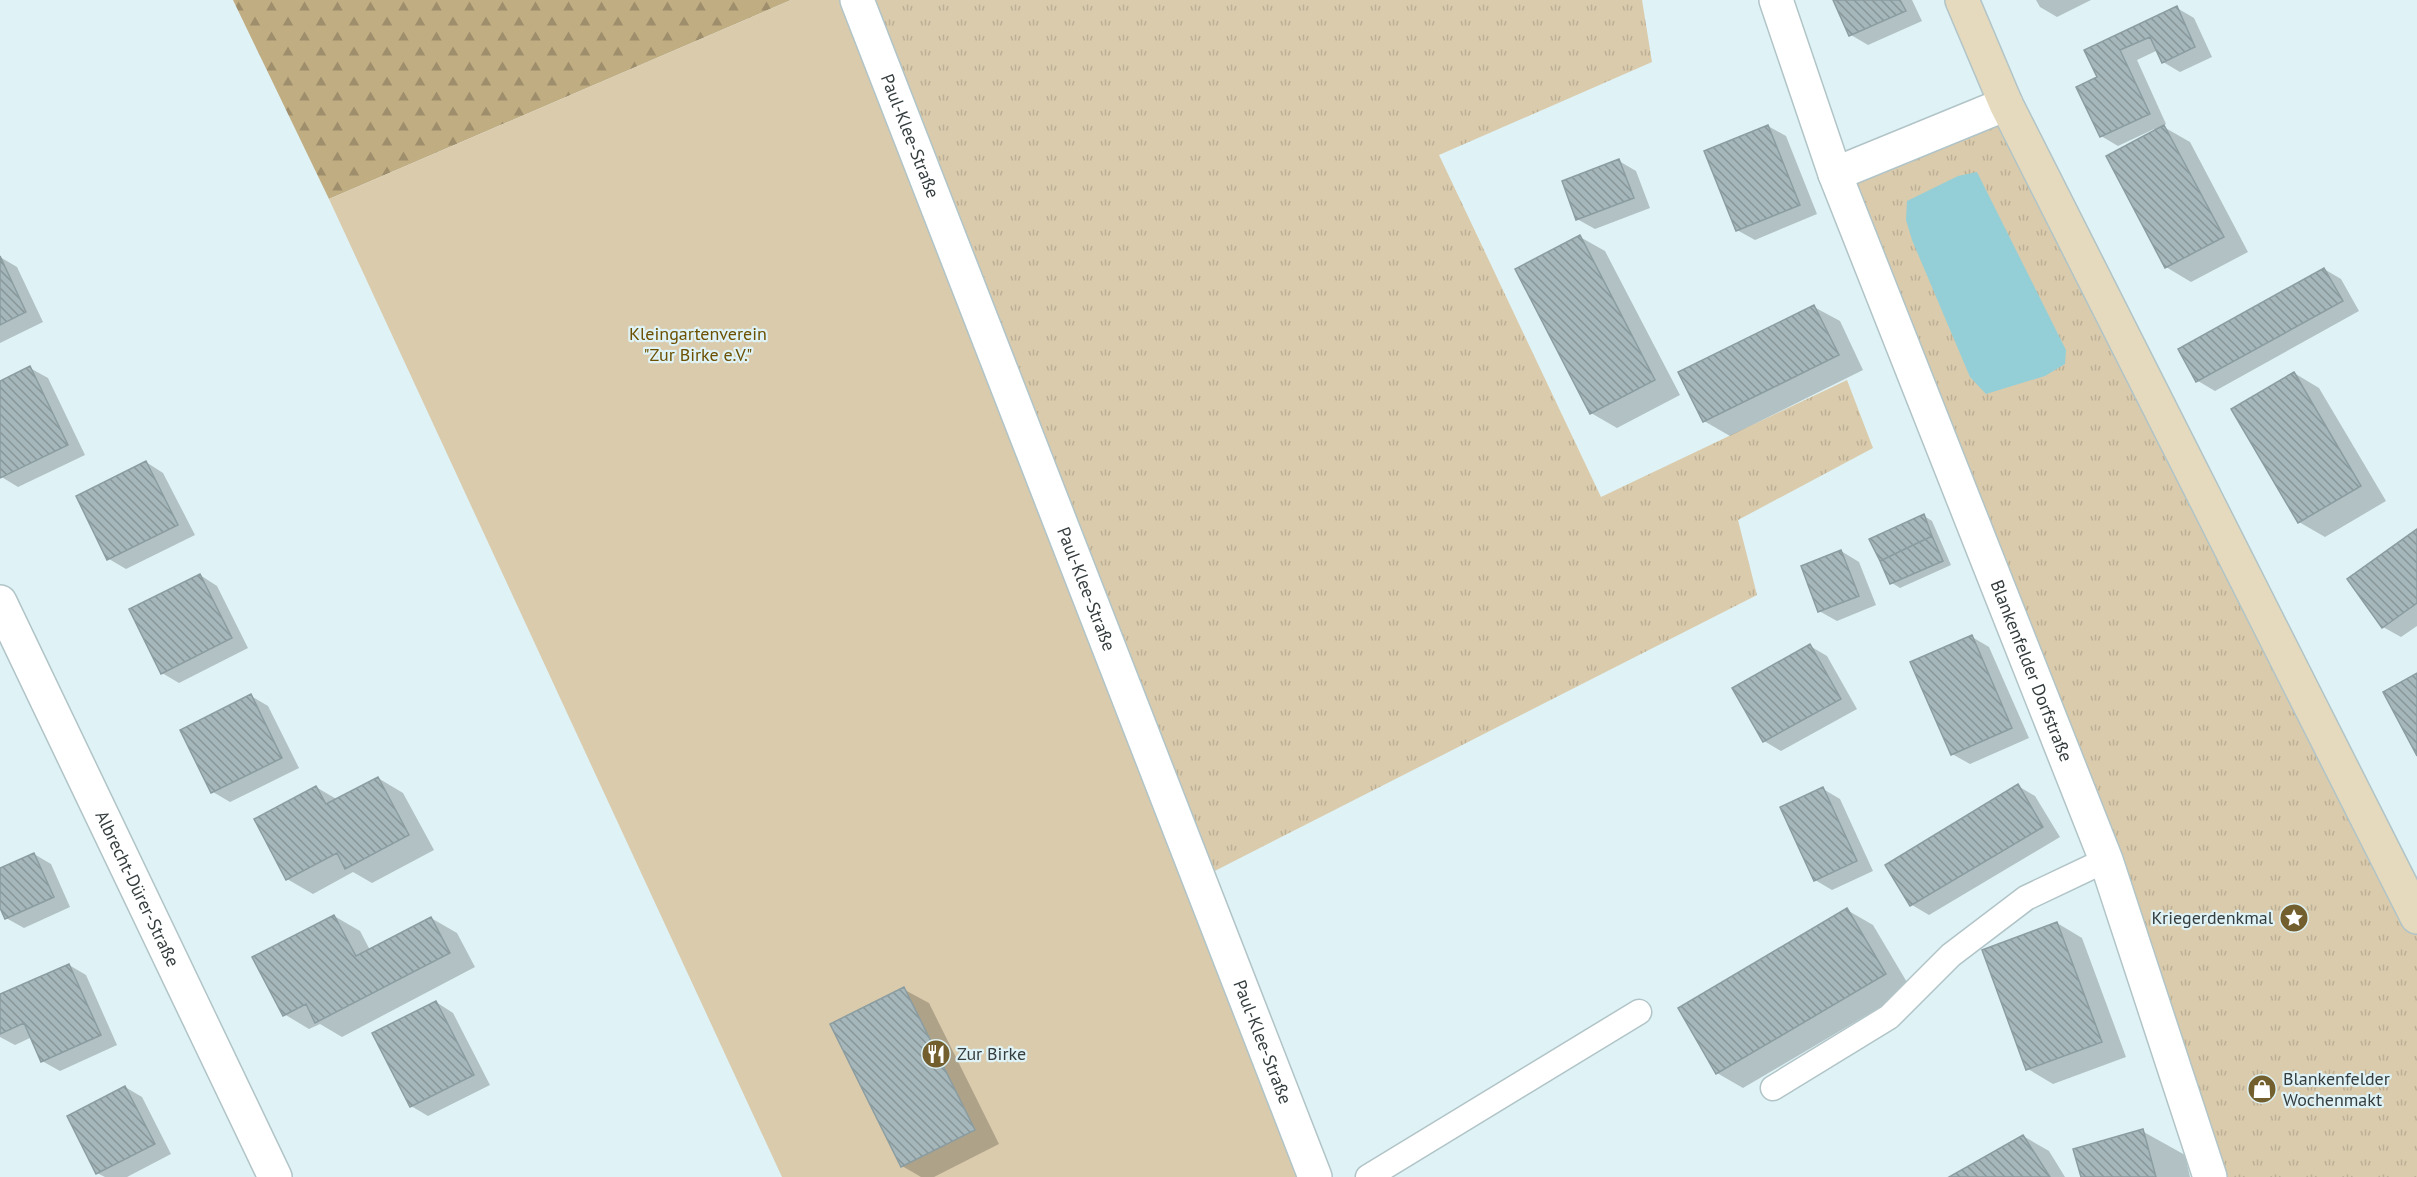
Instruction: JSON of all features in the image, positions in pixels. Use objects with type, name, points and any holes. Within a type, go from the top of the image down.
[{"type":"main road","points":[[1962,0],[2006,104],[2417,917]]},
{"type":"street","name":"Paul-Klee-Straße","points":[[857,0],[1315,1177]]},
{"type":"street","name":"Blankenfelder Dorfstraße","points":[[1776,0],[1835,174],[2106,860],[2210,1177]]},
{"type":"street","points":[[1835,174],[2006,104]]},
{"type":"street","name":"Albrecht-Dürer-Straße","points":[[0,602],[275,1177]]},
{"type":"lane","points":[[1773,1088],[1889,1017],[1951,955],[2026,898],[2106,860]]},
{"type":"lane","points":[[1368,1177],[1638,1012]]},
{"type":"green space","points":[[233,0],[791,0],[329,199]]},
{"type":"green space","name":"Kleingartenverein \"Zur Birke e.V.\"","points":[[791,0],[857,0],[1315,1177],[782,1177],[329,199]]},
{"type":"green space","points":[[857,0],[1642,0],[1652,62],[1439,155],[1601,497],[1847,380],[1873,448],[1738,520],[1757,595],[1199,879]]},
{"type":"green space","points":[[2006,104],[2417,917],[2417,1177],[2226,1177],[2106,860],[1835,174]]},
{"type":"water","points":[[1977,172],[2066,350],[2065,364],[2045,376],[1986,394],[1970,377],[1912,240],[1906,220],[1907,201],[1958,176]]},
{"type":"building","points":[[1833,0],[1900,0],[1906,11],[1849,36]]},
{"type":"building","points":[[2177,6],[2195,47],[2162,63],[2150,37],[2120,50],[2150,114],[2100,137],[2076,87],[2097,77],[2084,50]]},
{"type":"building","points":[[1768,125],[1800,205],[1736,231],[1704,151]]},
{"type":"building","points":[[2164,125],[2224,237],[2165,268],[2106,156]]},
{"type":"building","points":[[1619,159],[1634,198],[1576,220],[1562,181]]},
{"type":"building","points":[[1580,235],[1655,380],[1590,414],[1515,269]]},
{"type":"building","points":[[0,256],[26,312],[0,325]]},
{"type":"building","points":[[2324,268],[2343,301],[2196,382],[2178,349]]},
{"type":"building","points":[[1814,305],[1839,355],[1703,422],[1678,372]]},
{"type":"building","points":[[30,366],[68,445],[0,478],[0,381]]},
{"type":"building","points":[[2294,372],[2361,486],[2298,523],[2231,409]]},
{"type":"building","points":[[146,461],[178,525],[107,560],[76,496]]},
{"type":"building","points":[[1924,514],[1932,536],[1880,561],[1869,539]]},
{"type":"building","points":[[2417,529],[2417,603],[2382,628],[2347,579]]},
{"type":"building","points":[[1932,536],[1943,561],[1890,584],[1880,561]]},
{"type":"building","points":[[1841,550],[1859,596],[1818,612],[1801,566]]},
{"type":"building","points":[[200,574],[232,638],[161,674],[129,609]]},
{"type":"building","points":[[1972,635],[2012,728],[1951,755],[1910,662]]},
{"type":"building","points":[[1810,644],[1841,699],[1763,742],[1732,688]]},
{"type":"building","points":[[2417,673],[2417,756],[2383,692]]},
{"type":"building","points":[[251,694],[282,758],[211,793],[180,730]]},
{"type":"building","points":[[378,777],[409,835],[345,869],[337,853],[286,880],[254,819],[316,786],[326,804]]},
{"type":"building","points":[[2018,784],[2043,827],[1910,906],[1885,865]]},
{"type":"building","points":[[1823,787],[1857,861],[1814,881],[1780,807]]},
{"type":"building","points":[[34,853],[54,897],[5,919],[0,908],[0,868]]},
{"type":"building","points":[[1847,908],[1886,974],[1716,1074],[1678,1008]]},
{"type":"building","points":[[334,915],[356,956],[431,917],[450,953],[315,1023],[306,1004],[283,1016],[252,957]]},
{"type":"building","points":[[2057,922],[2102,1042],[2026,1070],[1982,950]]},
{"type":"building","points":[[69,964],[101,1035],[41,1062],[24,1023],[0,1034],[0,994]]},
{"type":"building","points":[[904,987],[975,1130],[901,1167],[830,1024]]},
{"type":"building","points":[[436,1001],[474,1075],[410,1107],[372,1033]]},
{"type":"building","points":[[125,1086],[155,1144],[96,1174],[67,1116]]},
{"type":"building","points":[[2143,1129],[2156,1177],[2081,1177],[2073,1149]]},
{"type":"building","points":[[2023,1135],[2050,1177],[1949,1177]]},
{"type":"place","name":"Kriegerdenkmal","points":[[2294,918]]},
{"type":"place","name":"Zur Birke","points":[[936,1054]]},
{"type":"place","name":"Blankenfelder Wochenmakt","points":[[2262,1089]]}]
